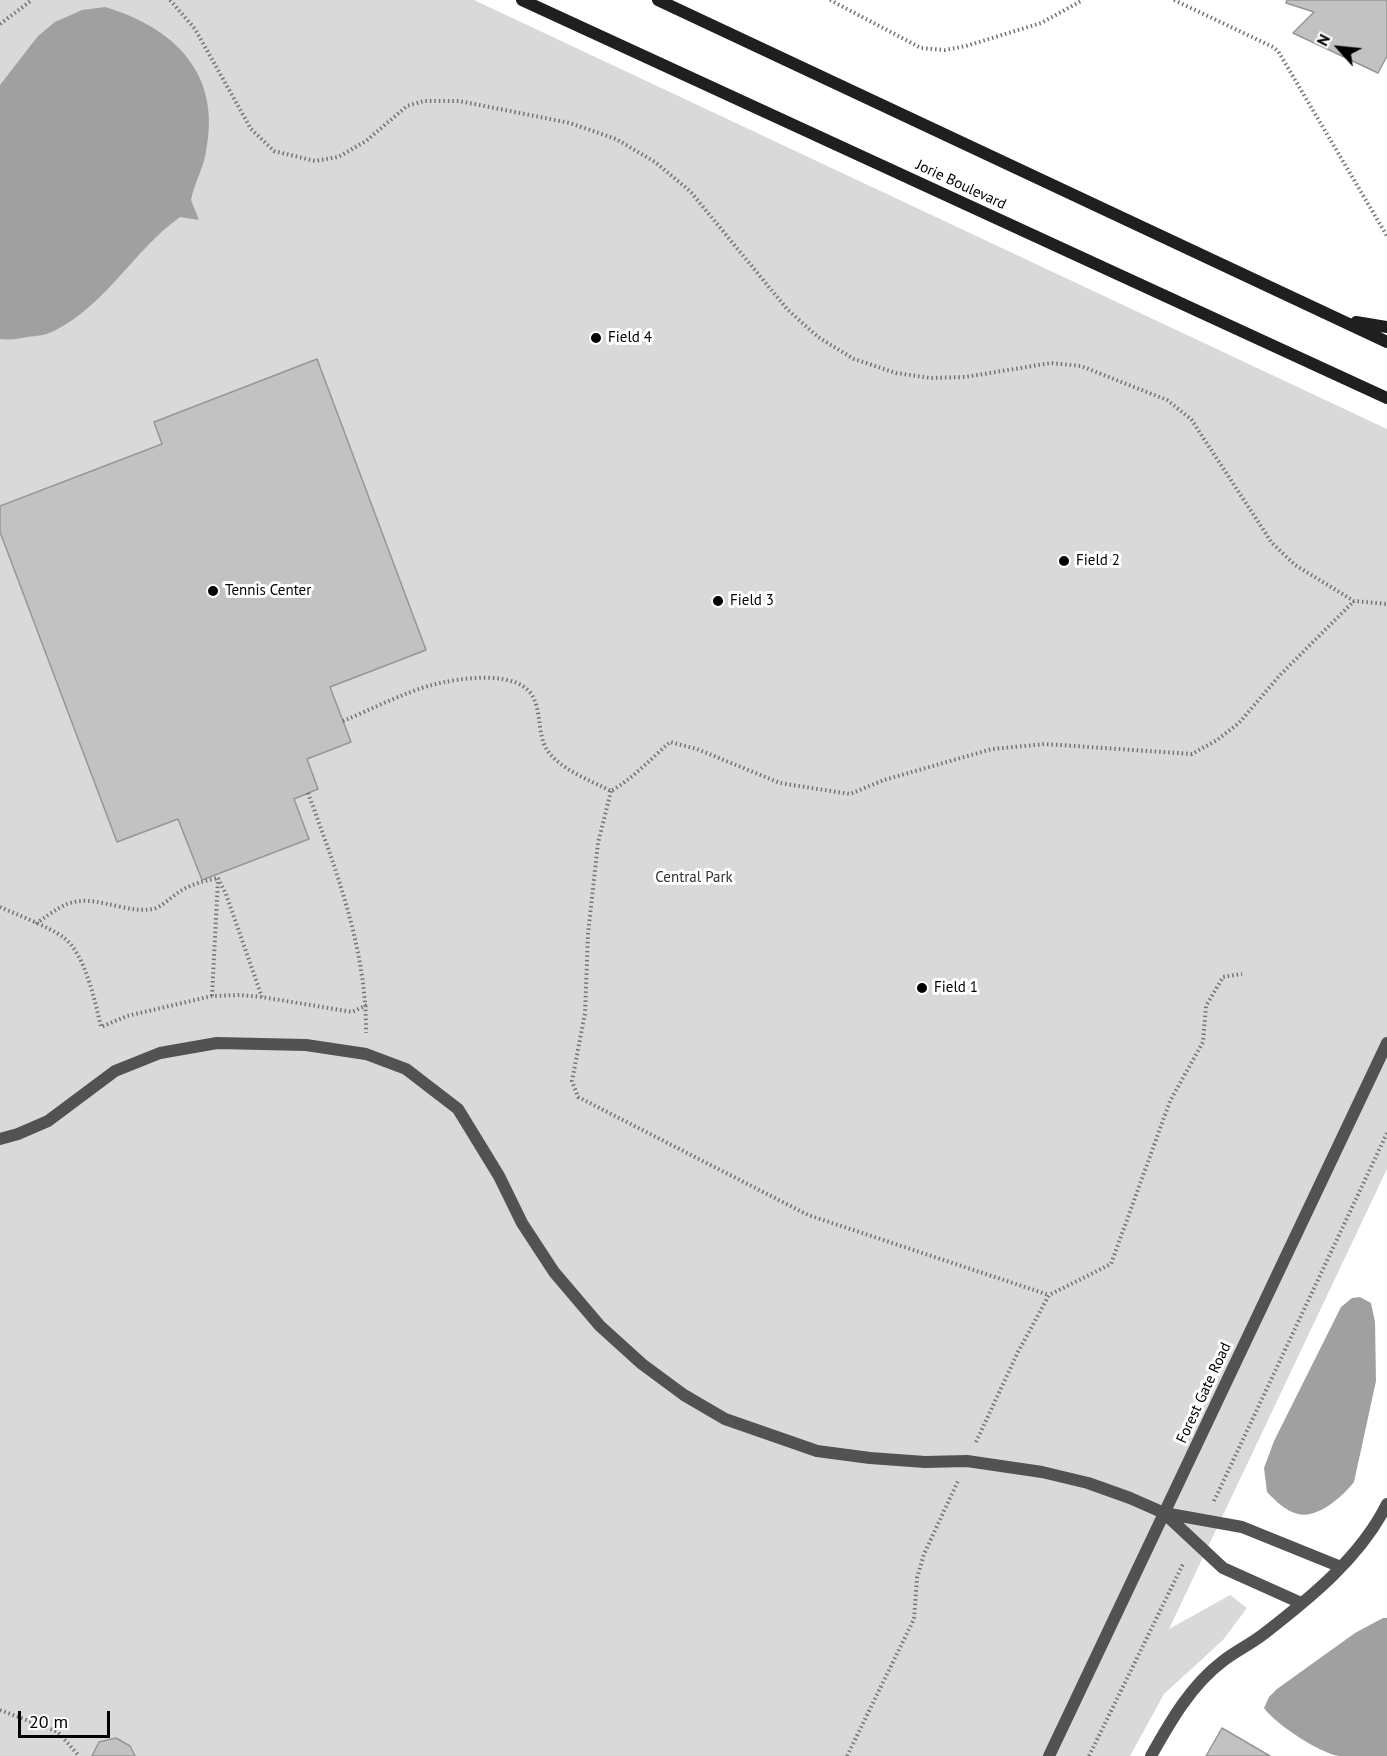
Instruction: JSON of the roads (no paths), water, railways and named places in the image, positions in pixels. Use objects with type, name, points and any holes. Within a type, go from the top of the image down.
[{"type":"main road","name":"Jorie Boulevard","points":[[522,0],[1387,398]]},
{"type":"main road","points":[[658,0],[1387,342]]},
{"type":"main road","points":[[1343,321],[1387,327]]},
{"type":"street","name":"Forest Gate Road","points":[[1049,1756],[1387,1042]]},
{"type":"street","points":[[0,1139],[18,1134],[48,1120],[115,1071],[160,1053],[217,1043],[306,1045],[366,1054],[406,1069],[458,1109],[499,1176],[522,1223],[554,1272],[600,1326],[642,1364],[684,1395],[725,1419],[817,1451],[926,1462],[967,1461],[1042,1472],[1088,1483],[1164,1513],[1242,1527],[1341,1567]]},
{"type":"street","points":[[1151,1756],[1194,1689],[1222,1662],[1263,1635],[1341,1567],[1377,1524],[1387,1504]]},
{"type":"street","points":[[1164,1513],[1222,1568],[1301,1603]]},
{"type":"place","name":"Field 4","points":[[596,338]]},
{"type":"place","name":"Field 2","points":[[1064,561]]},
{"type":"place","name":"Tennis Center","points":[[213,591]]},
{"type":"place","name":"Field 3","points":[[718,601]]},
{"type":"place","name":"Field 1","points":[[922,988]]},
{"type":"park label","name":"Central Park","points":[[694,878]]}]
